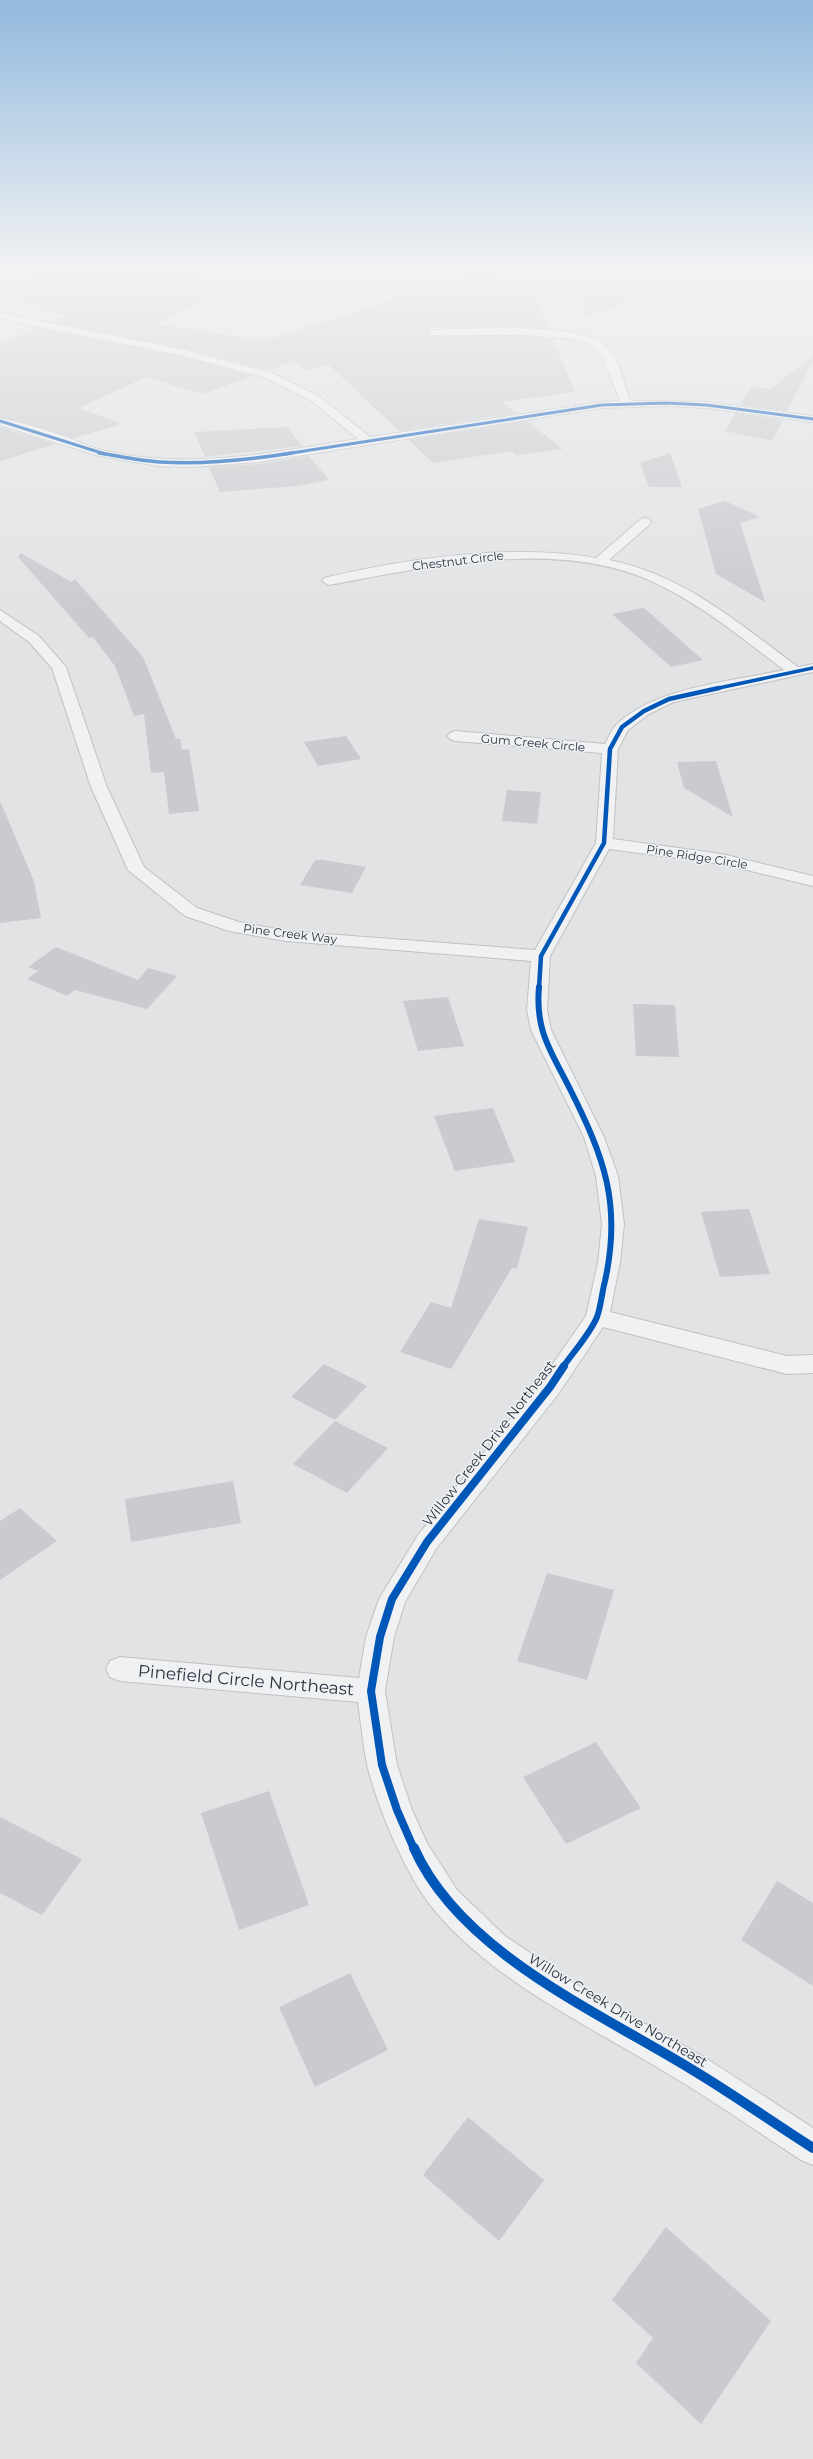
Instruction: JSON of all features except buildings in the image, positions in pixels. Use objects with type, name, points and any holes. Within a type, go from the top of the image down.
[{"type":"street","points":[[283,383],[316,400],[366,440]]},
{"type":"street","points":[[617,383],[622,396],[627,403]]},
{"type":"street","points":[[0,421],[52,436],[99,453],[158,462],[189,463],[259,458],[577,408],[627,403],[706,405],[813,419]]},
{"type":"street","points":[[599,562],[645,522]]},
{"type":"street","name":"Chestnut Circle","points":[[329,581],[484,556],[530,555],[599,562],[659,579],[687,595],[804,670]]},
{"type":"street","name":"Pine Creek Way","points":[[0,614],[34,639],[59,667],[99,787],[137,870],[191,912],[235,927],[286,936],[541,956]]},
{"type":"street","name":"Willow Creek Drive Northeast","points":[[804,670],[669,699],[644,711],[622,727],[610,750],[604,843],[541,956],[537,1010],[542,1030],[594,1137],[605,1166],[613,1224],[609,1263],[597,1317],[550,1388],[427,1542],[408,1569],[392,1599],[380,1638],[371,1691],[382,1765],[397,1810],[416,1853],[446,1900],[494,1947],[568,1997],[692,2069],[813,2148]]},
{"type":"street","name":"Gum Creek Circle","points":[[455,736],[610,750]]},
{"type":"street","name":"Pine Ridge Circle","points":[[604,843],[722,858],[813,881]]},
{"type":"street","points":[[597,1317],[787,1365],[813,1364]]},
{"type":"street","name":"Pinefield Circle Northeast","points":[[120,1669],[371,1691]]},
{"type":"cycle path","points":[[0,421],[52,436],[99,453],[158,462],[189,463],[259,458],[602,405],[666,403],[706,405],[813,419]]},
{"type":"cycle path","points":[[813,668],[669,699],[644,711],[622,727],[610,749],[604,843],[541,956],[537,1010],[541,1030],[594,1137],[607,1176],[613,1224],[609,1263],[597,1317],[550,1387],[427,1542],[392,1599],[380,1637],[371,1691],[382,1765],[397,1810],[416,1853],[446,1900],[494,1947],[568,1997],[692,2069],[813,2148]]}]
